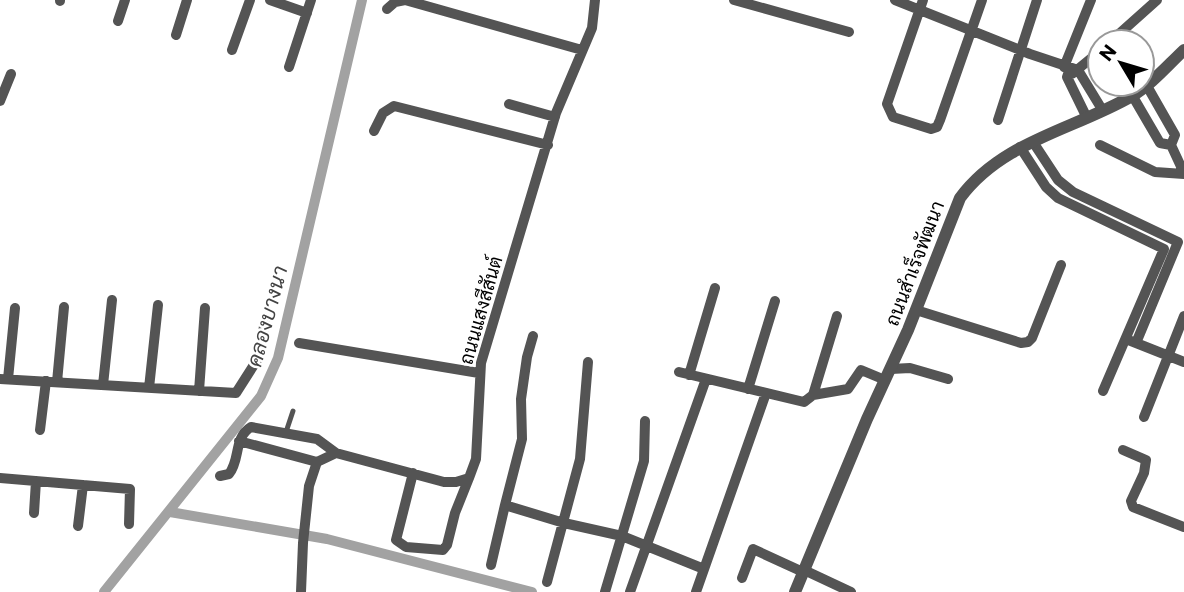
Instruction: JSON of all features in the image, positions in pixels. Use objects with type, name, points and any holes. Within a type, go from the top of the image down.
[{"type":"street","points":[[118,21],[125,0]]},
{"type":"street","points":[[176,35],[187,0]]},
{"type":"street","points":[[232,50],[250,0]]},
{"type":"street","points":[[270,0],[307,13]]},
{"type":"street","points":[[289,67],[311,0]]},
{"type":"street","points":[[387,9],[395,2],[405,0],[582,50]]},
{"type":"street","name":"ถนนแสงสีสันต์","points":[[413,473],[396,540],[406,547],[443,550],[476,459],[479,373],[493,319],[512,267],[555,117],[592,28],[595,0]]},
{"type":"street","points":[[734,0],[849,32]]},
{"type":"street","points":[[895,0],[921,5],[971,31],[1070,71],[1103,111]]},
{"type":"street","points":[[921,5],[887,104],[893,117],[931,129],[937,127],[982,0]]},
{"type":"street","points":[[998,120],[1037,0]]},
{"type":"street","points":[[1087,118],[1070,71],[1091,0]]},
{"type":"street","points":[[1126,28],[1157,0]]},
{"type":"street","name":"ถนนสำเร็จพัฒนา","points":[[1156,77],[1184,50]]},
{"type":"street","points":[[1070,71],[1086,60]]},
{"type":"street","points":[[0,101],[11,74]]},
{"type":"street","name":"ถนนสำเร็จพัฒนา","points":[[797,592],[803,571],[916,310],[960,198],[973,180],[993,163],[1127,98]]},
{"type":"street","points":[[1134,98],[1160,143],[1171,145]]},
{"type":"street","points":[[1100,145],[1155,172],[1184,173],[1171,145],[1175,135],[1153,98]]},
{"type":"street","points":[[509,104],[555,117]]},
{"type":"street","points":[[374,131],[383,113],[394,106],[548,145]]},
{"type":"street","points":[[1033,142],[1058,180],[1073,192],[1178,242]]},
{"type":"street","points":[[1020,148],[1046,187],[1058,198],[1164,249]]},
{"type":"street","points":[[1104,221],[1110,209]]},
{"type":"street","points":[[1130,341],[1164,249],[1178,242]]},
{"type":"street","points":[[1103,391],[1178,242]]},
{"type":"street","points":[[916,310],[1021,343],[1028,342],[1032,338],[1061,265]]},
{"type":"street","points":[[715,288],[684,373],[804,402],[813,395],[848,389],[862,370],[888,374],[910,368],[948,379]]},
{"type":"street","points":[[103,385],[112,300]]},
{"type":"street","points":[[748,388],[775,301]]},
{"type":"street","points":[[149,388],[158,305]]},
{"type":"street","points":[[40,430],[52,382],[64,307]]},
{"type":"street","points":[[15,308],[4,379],[236,393],[259,357],[265,320]]},
{"type":"street","points":[[199,391],[205,308]]},
{"type":"street","points":[[813,395],[837,316]]},
{"type":"street","points":[[1144,417],[1184,316]]},
{"type":"street","points":[[491,565],[522,439],[521,398],[533,336]]},
{"type":"street","points":[[1130,341],[1184,362]]},
{"type":"street","points":[[299,343],[479,373]]},
{"type":"street","points":[[547,582],[580,459],[588,362]]},
{"type":"street","points":[[631,592],[706,379]]},
{"type":"street","points":[[696,592],[766,393]]},
{"type":"street","points":[[605,592],[644,461],[645,421]]},
{"type":"street","points":[[220,476],[229,474],[237,462],[239,441],[245,430],[251,427],[317,439],[336,453],[444,482],[469,478]]},
{"type":"street","points":[[239,441],[317,462],[336,453]]},
{"type":"street","points":[[1123,450],[1146,460],[1144,473],[1131,501],[1133,507],[1181,526],[1184,513]]},
{"type":"street","points":[[301,592],[309,486],[317,462]]},
{"type":"street","points":[[0,478],[130,489],[129,524]]},
{"type":"street","points":[[34,513],[36,481]]},
{"type":"street","points":[[78,526],[83,485]]},
{"type":"street","points":[[505,505],[564,523],[622,536],[705,569]]},
{"type":"street","points":[[742,578],[753,549],[851,592]]},
{"type":"lane","points":[[286,432],[293,411]]},
{"type":"waterway","name":"คลองบางนา","points":[[104,592],[261,396],[278,358],[362,0]]},
{"type":"waterway","points":[[170,512],[327,539],[532,592]]}]
